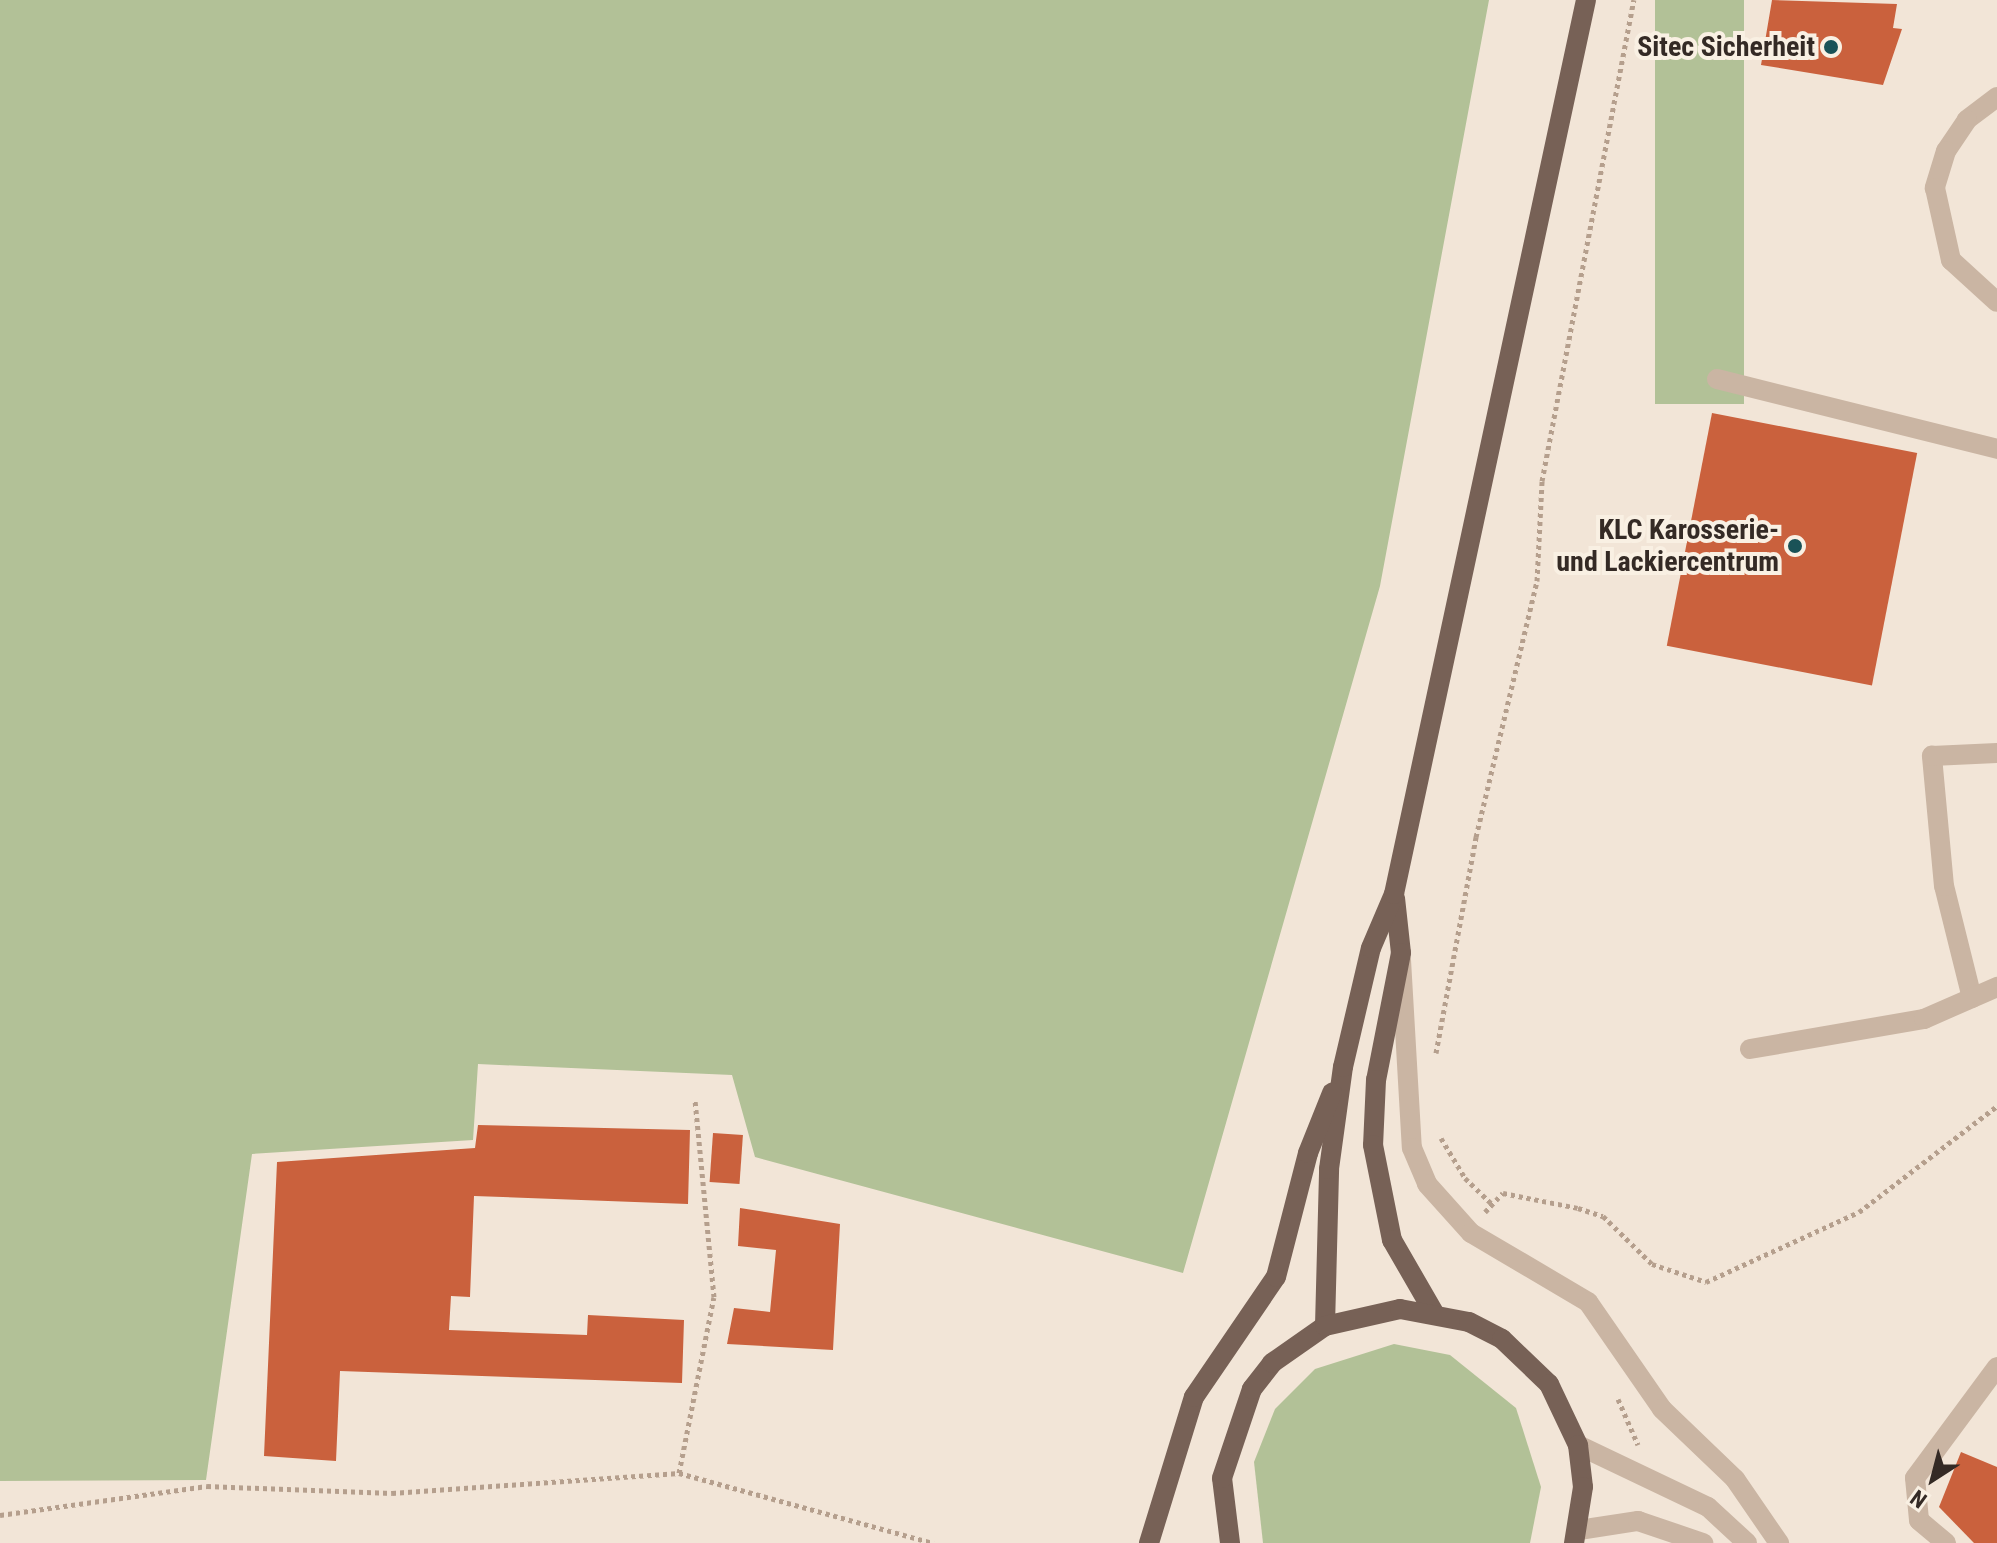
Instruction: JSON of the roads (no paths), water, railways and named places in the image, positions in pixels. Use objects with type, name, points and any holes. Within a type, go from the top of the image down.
[{"type":"main road","points":[[1325,1326],[1332,1287],[1329,1169],[1343,1067],[1371,948],[1394,894],[1586,0]]},
{"type":"main road","points":[[1394,894],[1401,953],[1376,1080],[1373,1145],[1392,1240],[1433,1311]]},
{"type":"main road","points":[[1149,1543],[1185,1418],[1276,1277],[1308,1153],[1343,1067]]},
{"type":"main road","points":[[1228,1542],[1222,1478],[1237,1417],[1272,1363],[1325,1326],[1365,1313],[1433,1311],[1502,1339],[1527,1359],[1549,1384],[1578,1445],[1576,1537]]},
{"type":"street","points":[[1997,97],[1960,131],[1935,188],[1951,260],[1997,302]]},
{"type":"street","points":[[1717,379],[1997,449]]},
{"type":"street","points":[[1972,998],[1944,886],[1932,756],[1997,753]]},
{"type":"street","points":[[1401,953],[1412,1148],[1446,1213],[1471,1233],[1588,1302],[1662,1409],[1735,1479],[1779,1543]]},
{"type":"street","points":[[1750,1049],[1924,1019],[1997,987]]},
{"type":"street","points":[[1946,1543],[1919,1520],[1915,1478],[1997,1367]]},
{"type":"street","points":[[1578,1445],[1638,1470],[1708,1507],[1747,1543]]},
{"type":"street","points":[[1576,1537],[1638,1521],[1703,1543]]},
{"type":"place","name":"Sitec Sicherheit","points":[[1831,47]]},
{"type":"place","name":"KLC Karosserie- und Lackiercentrum","points":[[1795,546]]}]
